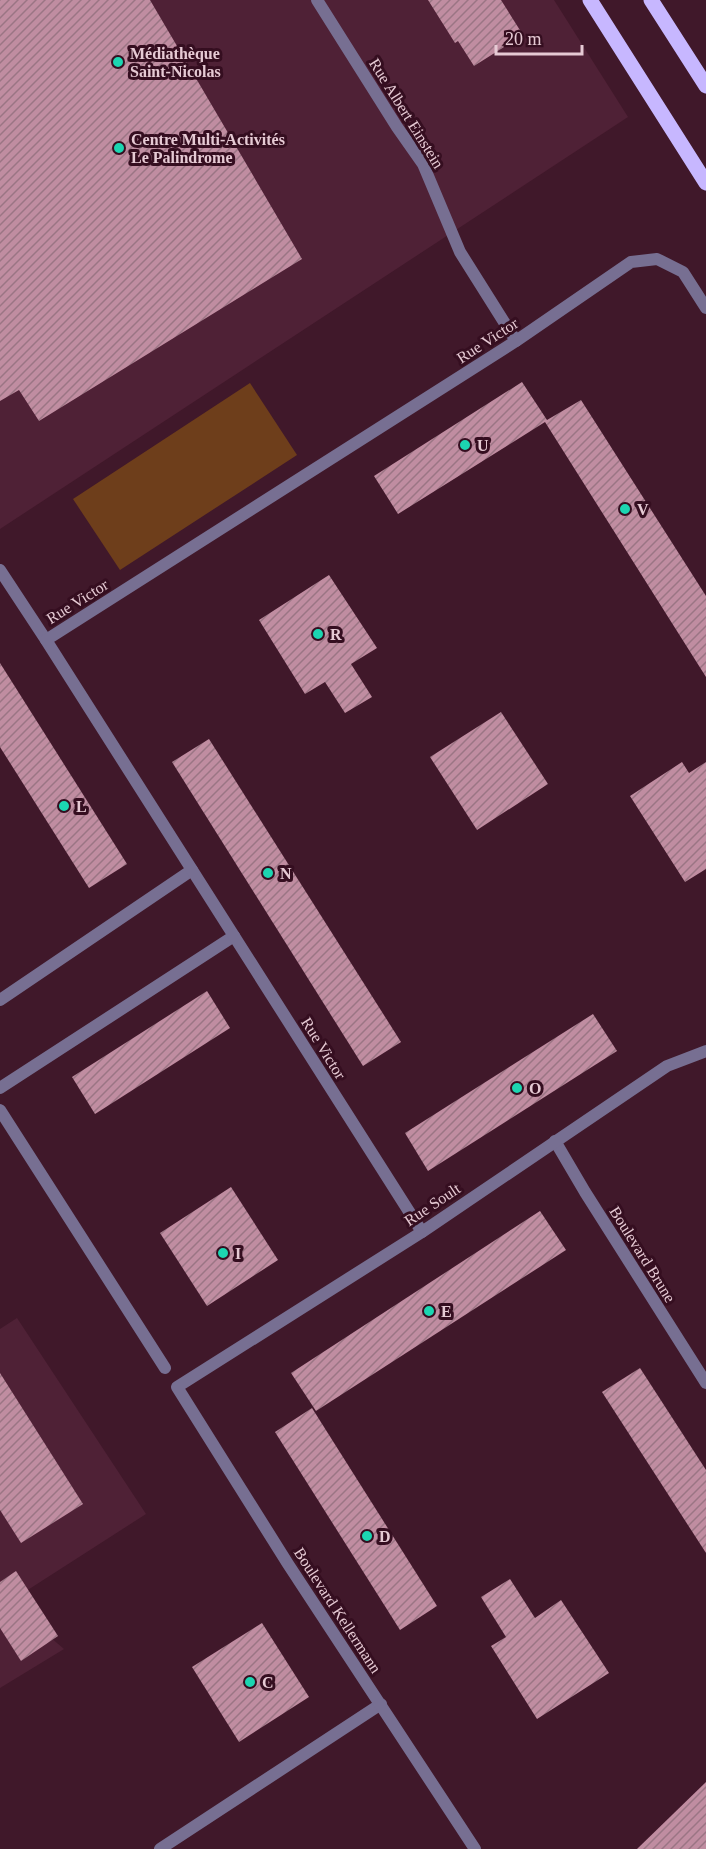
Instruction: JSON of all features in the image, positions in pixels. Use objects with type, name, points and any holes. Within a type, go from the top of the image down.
[{"type":"main road","points":[[590,0],[706,183]]},
{"type":"main road","points":[[651,0],[706,86]]},
{"type":"street","name":"Rue Albert Einstein","points":[[317,0],[423,165],[460,252],[516,341]]},
{"type":"street","name":"Rue Victor","points":[[422,1232],[46,640],[516,341],[631,262],[657,259],[683,272],[706,308]]},
{"type":"street","points":[[0,570],[46,640]]},
{"type":"street","points":[[0,1000],[192,870]]},
{"type":"street","points":[[0,1088],[234,936]]},
{"type":"street","name":"Rue Soult","points":[[177,1387],[422,1232],[667,1066],[706,1051]]},
{"type":"street","points":[[0,1110],[165,1368]]},
{"type":"street","name":"Boulevard Brune","points":[[555,1141],[706,1383]]},
{"type":"street","name":"Boulevard Kellermann","points":[[177,1387],[288,1564],[475,1849]]},
{"type":"street","points":[[160,1849],[381,1704]]},
{"type":"shaded area","points":[[0,0],[554,0],[628,117],[0,529]]},
{"type":"shaded area","points":[[250,383],[297,455],[120,570],[73,499]]},
{"type":"shaded area","points":[[17,1318],[146,1514],[9,1602],[64,1649],[0,1688],[0,1329]]},
{"type":"building","name":"Centre Multi-Activités Le Palindrome","points":[[0,0],[150,0],[302,259],[39,421],[19,390],[0,401]]},
{"type":"building","points":[[428,0],[501,0],[523,35],[474,66],[458,41],[455,43]]},
{"type":"building","points":[[522,382],[547,420],[581,400],[706,596],[706,677],[545,422],[398,514],[374,476]]},
{"type":"building","name":"R","points":[[329,575],[377,648],[351,664],[372,697],[345,713],[325,682],[305,694],[259,620]]},
{"type":"building","name":"L","points":[[0,663],[127,864],[89,888],[0,747]]},
{"type":"building","points":[[501,712],[548,784],[477,830],[430,757]]},
{"type":"building","name":"N","points":[[209,739],[401,1042],[363,1066],[172,762]]},
{"type":"building","points":[[682,762],[689,773],[706,762],[706,869],[685,882],[630,796]]},
{"type":"building","points":[[207,991],[230,1028],[95,1114],[72,1077]]},
{"type":"building","name":"O","points":[[593,1014],[617,1051],[428,1171],[405,1133]]},
{"type":"building","name":"I","points":[[231,1187],[278,1260],[207,1306],[160,1233]]},
{"type":"building","name":"E","points":[[540,1211],[566,1250],[316,1411],[291,1373]]},
{"type":"building","points":[[640,1368],[706,1470],[706,1553],[602,1392]]},
{"type":"building","points":[[0,1373],[83,1504],[21,1543],[0,1510]]},
{"type":"building","name":"D","points":[[312,1408],[437,1606],[400,1630],[275,1432]]},
{"type":"building","points":[[16,1571],[58,1636],[21,1661],[0,1628],[0,1582]]},
{"type":"building","points":[[510,1579],[535,1618],[561,1600],[609,1673],[537,1719],[491,1646],[506,1637],[481,1597]]},
{"type":"building","name":"C","points":[[262,1623],[309,1697],[239,1742],[192,1667]]},
{"type":"building","points":[[706,1782],[706,1849],[637,1849]]},
{"type":"place","name":"Médiathèque Saint-Nicolas","points":[[118,62]]},
{"type":"place","name":"Centre Multi-Activités Le Palindrome","points":[[119,148]]},
{"type":"place","name":"U","points":[[465,445]]},
{"type":"place","name":"V","points":[[625,509]]},
{"type":"place","name":"R","points":[[318,634]]},
{"type":"place","name":"L","points":[[64,806]]},
{"type":"place","name":"N","points":[[268,873]]},
{"type":"place","name":"O","points":[[517,1088]]},
{"type":"place","name":"I","points":[[223,1253]]},
{"type":"place","name":"E","points":[[429,1311]]},
{"type":"place","name":"D","points":[[367,1536]]},
{"type":"place","name":"C","points":[[250,1682]]}]
